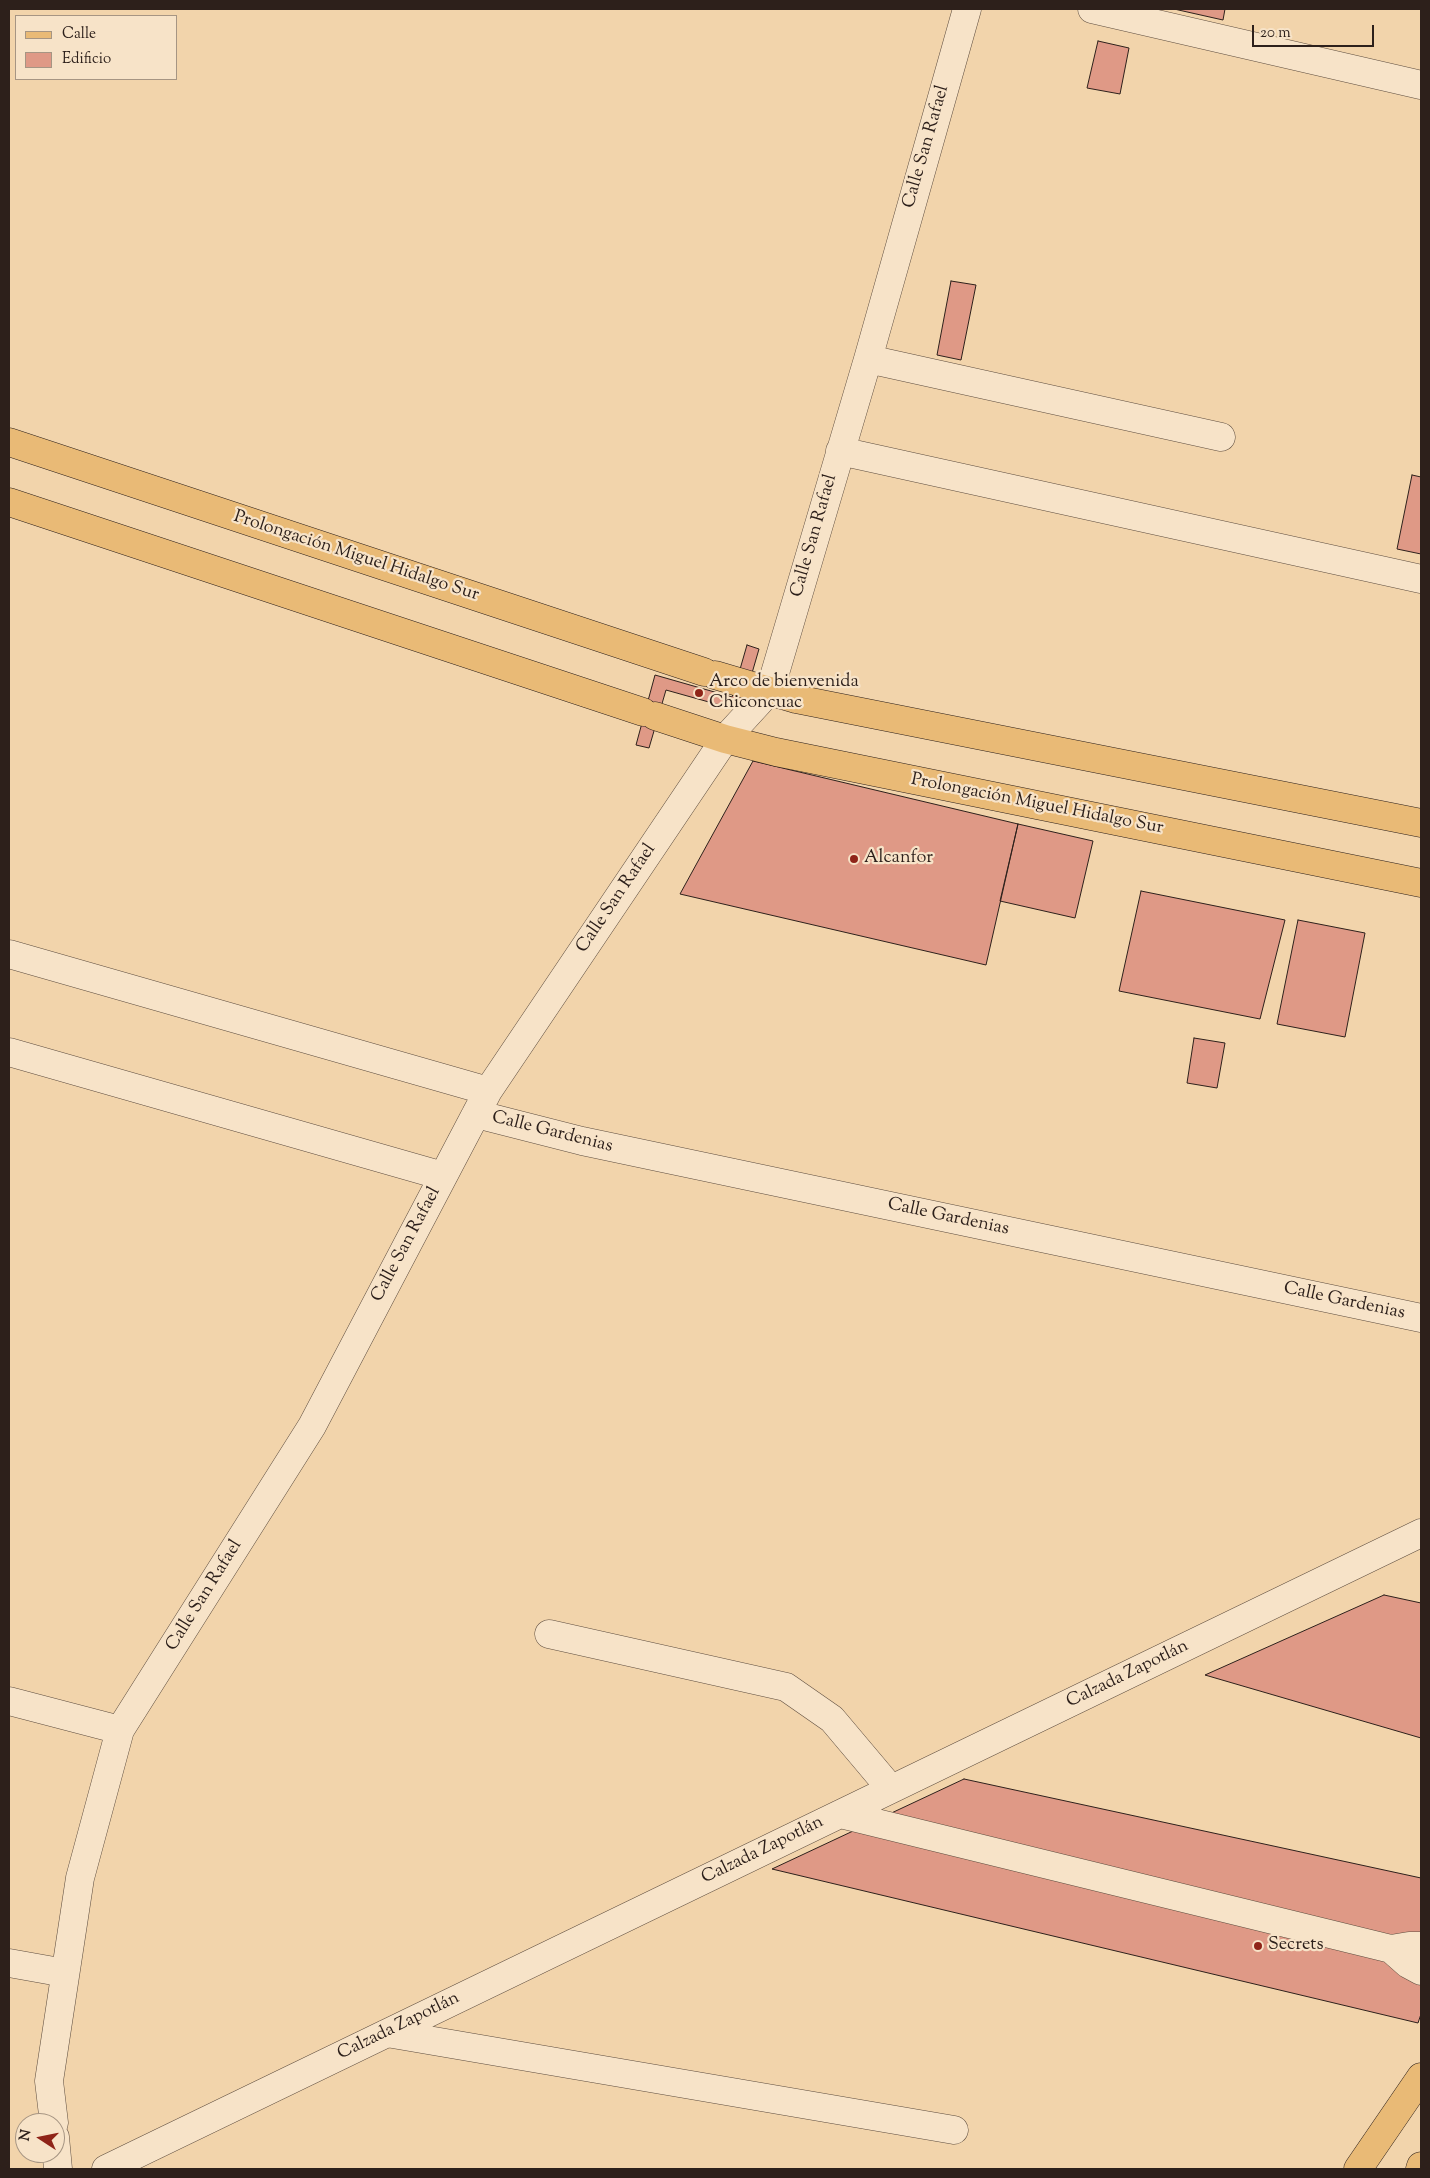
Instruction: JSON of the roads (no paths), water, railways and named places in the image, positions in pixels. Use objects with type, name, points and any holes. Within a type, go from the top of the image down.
[{"type":"main road","name":"Prolongación Miguel Hidalgo Sur","points":[[9,442],[709,673],[796,699],[1421,823]]},
{"type":"main road","name":"Prolongación Miguel Hidalgo Sur","points":[[9,502],[725,739],[776,752],[1421,883]]},
{"type":"main road","points":[[1358,2169],[1421,2077]]},
{"type":"street","name":"Calle San Rafael","points":[[53,2113],[49,2081],[80,1878],[120,1730],[312,1426],[482,1103],[725,739],[770,690],[868,358],[966,9]]},
{"type":"street","points":[[1092,9],[1421,85]]},
{"type":"street","points":[[868,358],[1221,437]]},
{"type":"street","points":[[840,450],[1421,579]]},
{"type":"street","name":"Calle Gardenias","points":[[9,954],[482,1103],[582,1141],[1421,1318]]},
{"type":"street","points":[[9,1052],[443,1176]]},
{"type":"street","name":"Calzada Zapotlán","points":[[106,2169],[1421,1533]]},
{"type":"street","points":[[549,1634],[786,1687],[832,1719],[891,1790]]},
{"type":"street","points":[[9,1701],[120,1730]]},
{"type":"street","points":[[840,1814],[1391,1950],[1408,1964],[1421,1971]]},
{"type":"street","points":[[1391,1950],[1408,1946],[1421,1946]]},
{"type":"street","points":[[9,1963],[65,1973]]},
{"type":"street","points":[[387,2033],[954,2130]]},
{"type":"place","name":"Arco de bienvenida Chiconcuac","points":[[699,693]]},
{"type":"place","name":"Alcanfor","points":[[854,859]]},
{"type":"place","name":"Secrets","points":[[1258,1946]]}]
